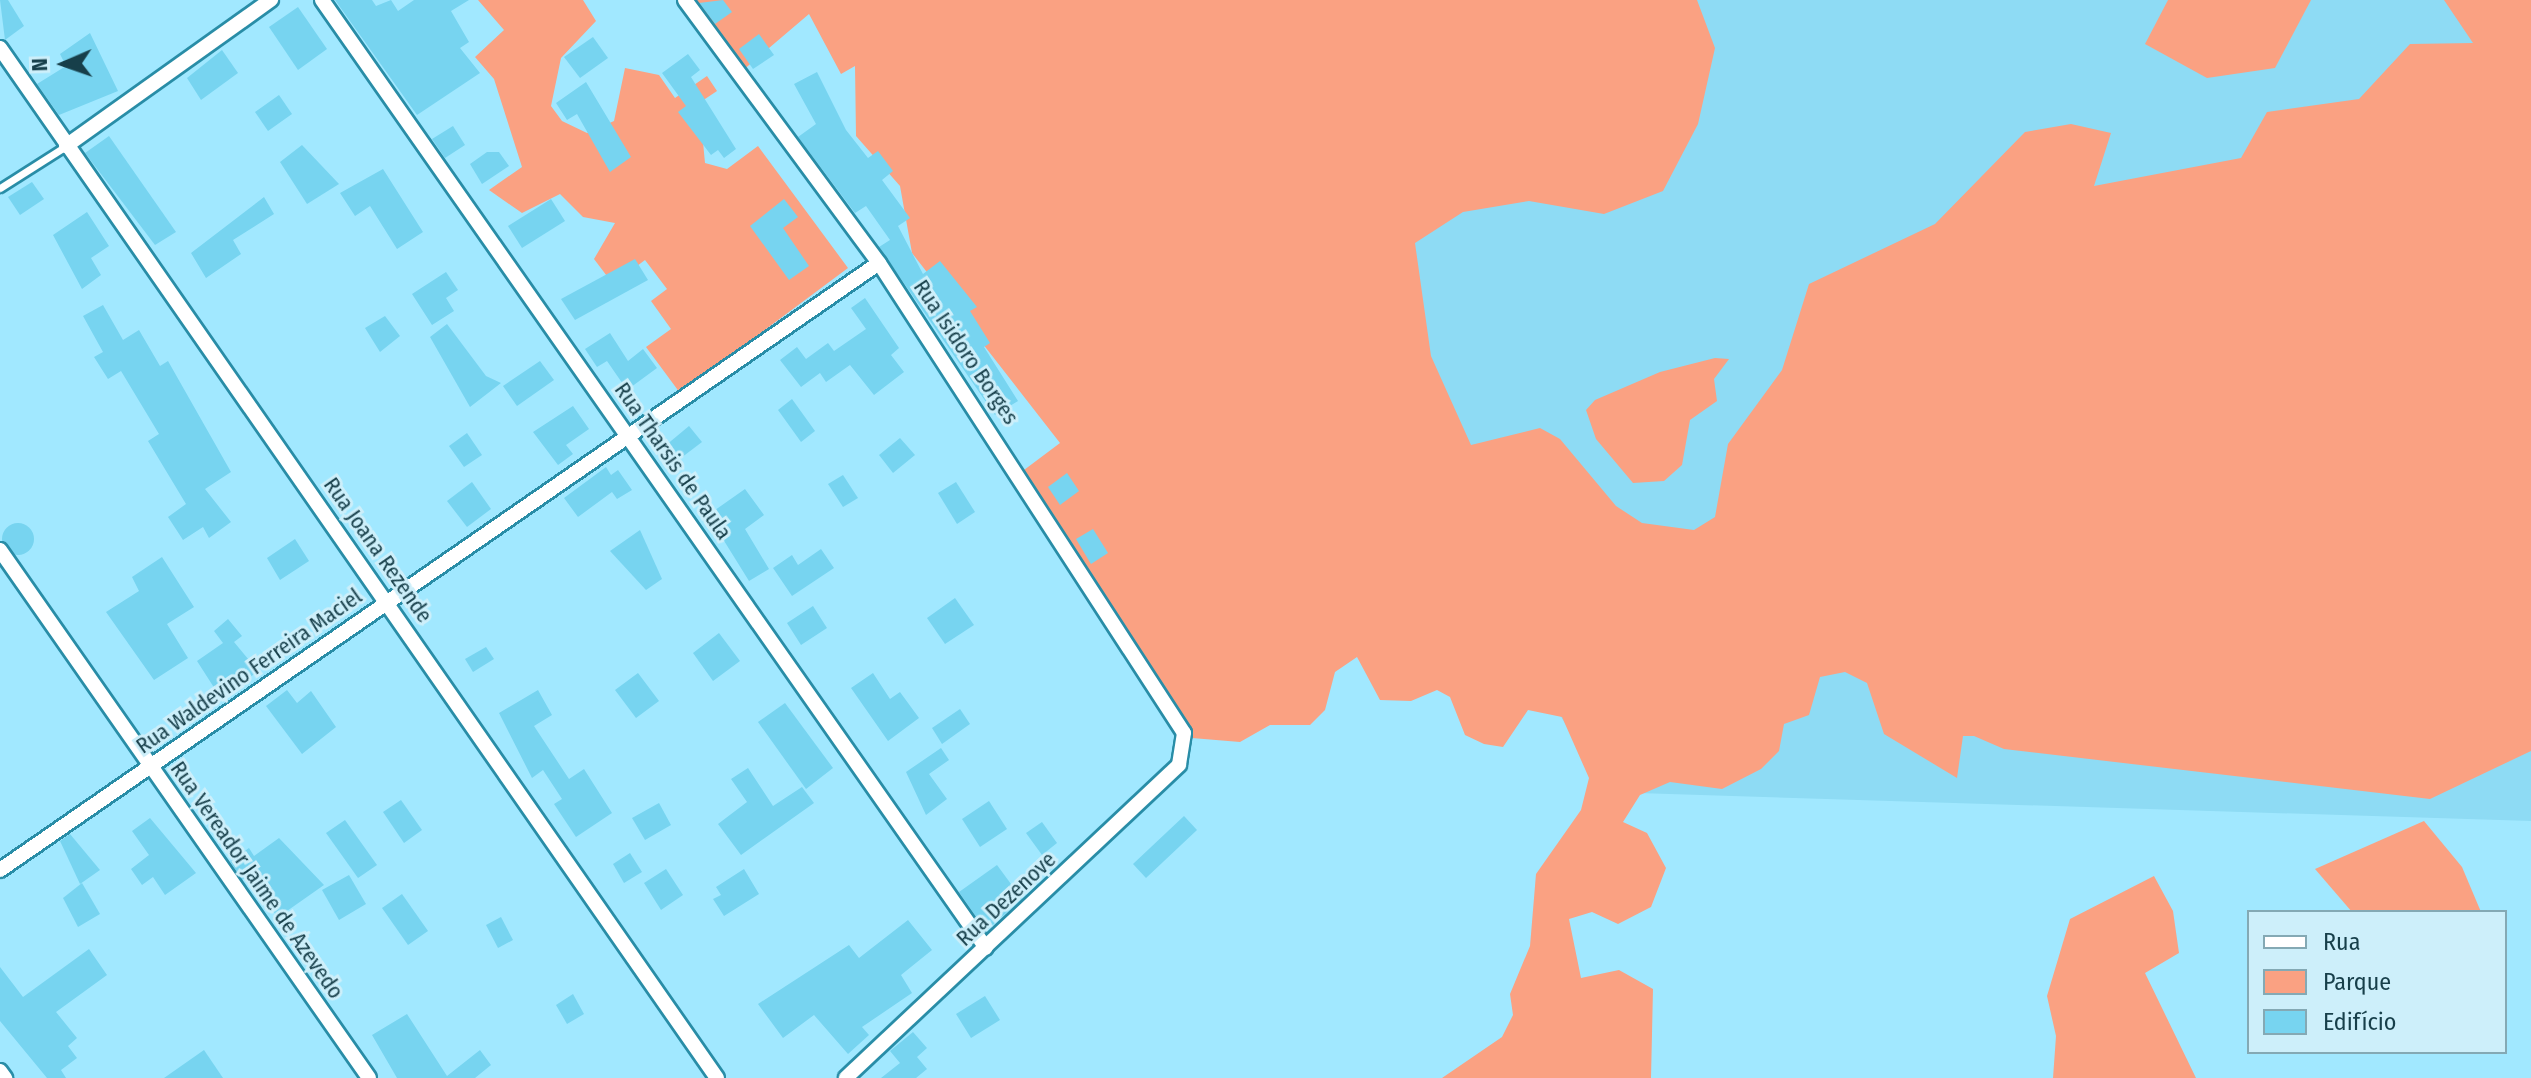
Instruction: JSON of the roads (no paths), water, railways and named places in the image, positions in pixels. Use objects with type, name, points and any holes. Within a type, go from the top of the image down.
[{"type":"street","points":[[66,146],[271,0]]},
{"type":"street","name":"Rua Tharsis de Paula","points":[[322,0],[986,948]]},
{"type":"street","name":"Rua Isidoro Borges","points":[[685,0],[879,263],[1177,716],[1185,744]]},
{"type":"street","name":"Rua Joana Rezende","points":[[0,48],[717,1078]]},
{"type":"street","name":"Rua Waldevino Ferreira Maciel","points":[[0,870],[151,768],[387,601],[630,439],[879,263]]},
{"type":"street","name":"Rua Vereador Jaime de Azevedo","points":[[0,550],[369,1078]]},
{"type":"street","name":"Rua Dezenove","points":[[846,1078],[1179,765],[1185,744]]},
{"type":"street","points":[[0,1071],[5,1078]]},
{"type":"lane","points":[[0,188],[66,146]]}]
